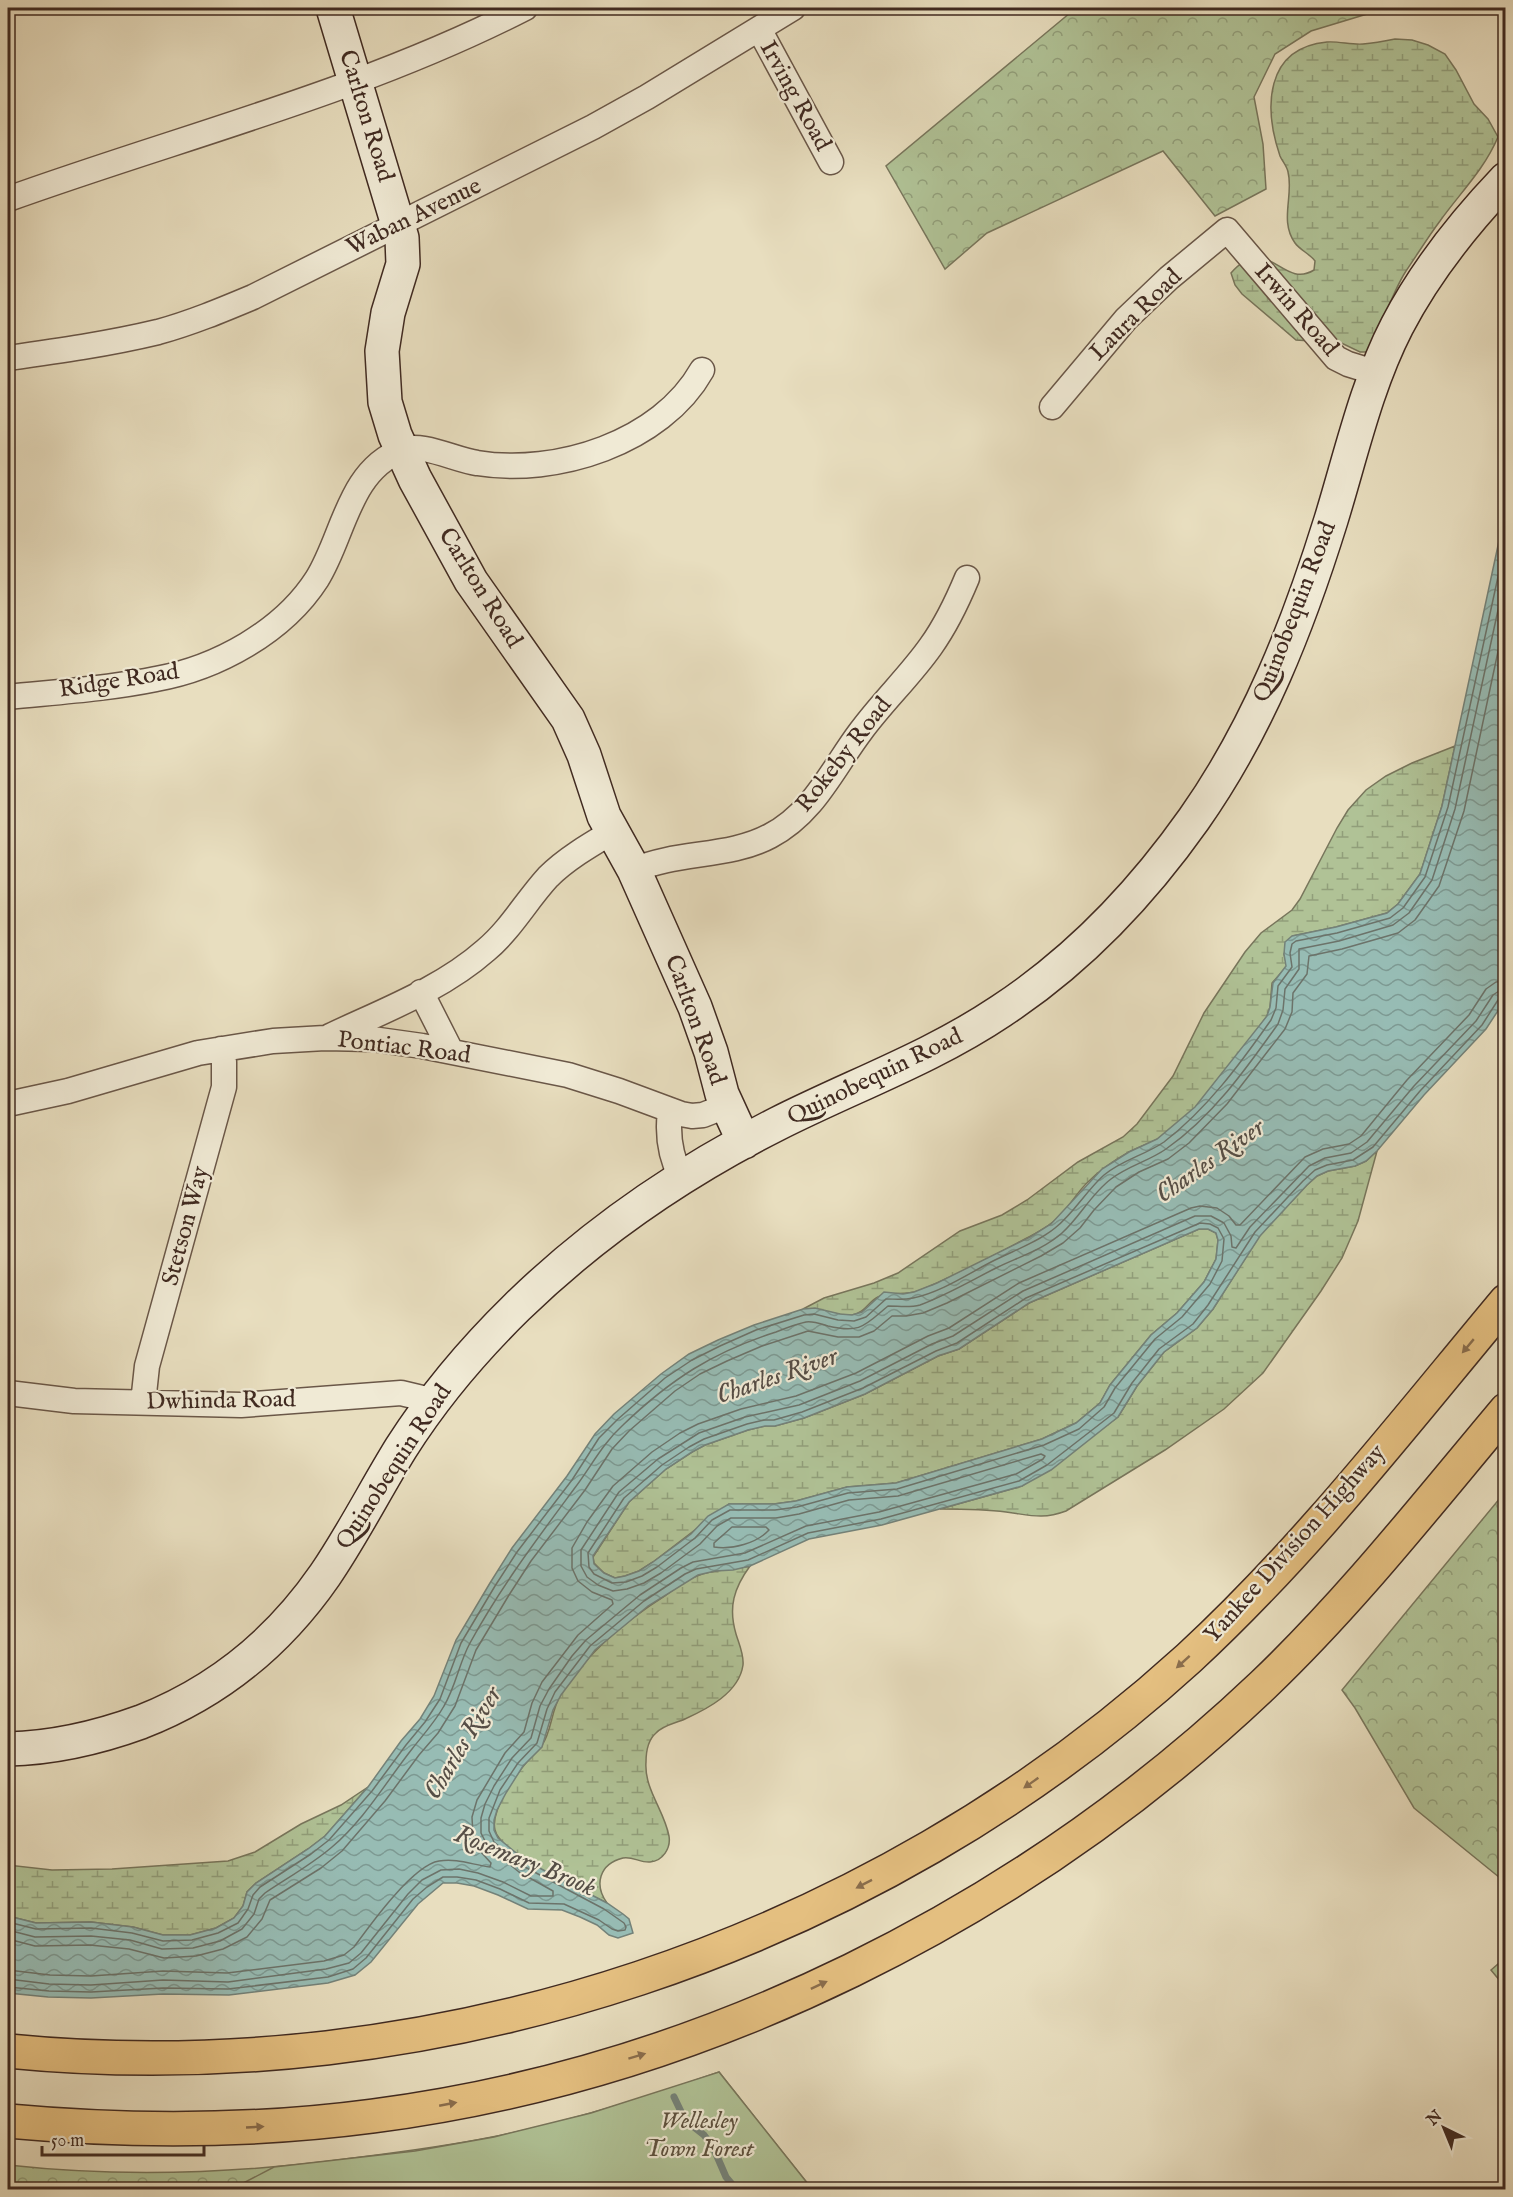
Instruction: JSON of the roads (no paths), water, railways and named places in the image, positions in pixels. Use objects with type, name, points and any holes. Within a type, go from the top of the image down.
[{"type":"highway","name":"Yankee Division Highway","points":[[8,2051],[112,2058],[230,2056],[356,2044],[462,2026],[538,2008],[660,1972],[761,1932],[849,1891],[926,1849],[1010,1798],[1105,1729],[1187,1659],[1244,1605],[1298,1548],[1506,1301]]},
{"type":"highway","points":[[8,2121],[103,2127],[222,2128],[331,2121],[413,2110],[529,2086],[645,2054],[722,2026],[823,1983],[904,1942],[990,1892],[1108,1815],[1172,1766],[1263,1685],[1318,1630],[1399,1539],[1506,1410]]},
{"type":"main road","name":"Carlton Road","points":[[333,8],[399,225],[403,264],[386,322],[382,369],[385,402],[401,450],[420,490],[477,590],[559,703],[568,719],[584,755],[604,816],[634,870],[695,1007],[726,1106],[744,1142]]},
{"type":"main road","name":"Quinobequin Road","points":[[8,1749],[64,1744],[125,1728],[180,1705],[215,1685],[243,1665],[284,1626],[327,1572],[403,1445],[432,1403],[463,1364],[516,1307],[598,1238],[681,1178],[795,1115],[931,1052],[979,1026],[1024,995],[1106,925],[1144,884],[1195,817],[1226,771],[1281,661],[1318,563],[1377,373],[1396,328],[1431,270],[1470,219],[1506,180]]},
{"type":"street","points":[[8,200],[355,81],[438,48],[525,8]]},
{"type":"street","name":"Waban Avenue","points":[[8,358],[112,342],[181,325],[253,297],[618,113],[793,8]]},
{"type":"street","name":"Irving Road","points":[[759,29],[831,162]]},
{"type":"street","name":"Irwin Road","points":[[1227,230],[1336,358],[1377,373]]},
{"type":"street","name":"Laura Road","points":[[1052,407],[1104,343],[1134,311],[1169,278],[1227,230]]},
{"type":"street","points":[[401,450],[418,447],[465,461],[498,465],[532,465],[575,458],[616,444],[643,429],[693,386],[702,370]]},
{"type":"street","name":"Ridge Road","points":[[8,697],[157,679],[201,666],[257,638],[286,615],[309,591],[326,564],[362,483],[379,465],[401,450]]},
{"type":"street","name":"Rokeby Road","points":[[634,870],[668,858],[726,850],[757,842],[772,835],[799,816],[822,790],[875,713],[930,647],[955,605],[967,578]]},
{"type":"street","points":[[325,1038],[421,992],[458,971],[488,949],[551,875],[580,852],[612,832]]},
{"type":"street","points":[[421,992],[451,1052]]},
{"type":"street","name":"Pontiac Road","points":[[8,1104],[68,1091],[172,1059],[220,1049],[273,1041],[325,1038],[372,1039],[568,1075],[619,1091],[670,1111],[692,1116],[703,1115],[726,1106]]},
{"type":"street","name":"Stetson Way","points":[[143,1403],[147,1366],[224,1087],[224,1062],[220,1049]]},
{"type":"street","points":[[670,1111],[668,1135],[681,1178]]},
{"type":"street","name":"Dwhinda Road","points":[[8,1393],[74,1401],[241,1405],[401,1393],[432,1403]]},
{"type":"water","name":"Charles River","points":[[1505,513],[1505,1000],[1486,1029],[1424,1095],[1377,1151],[1366,1161],[1355,1166],[1328,1171],[1317,1176],[1307,1185],[1260,1236],[1213,1309],[1197,1328],[1164,1352],[1137,1386],[1118,1417],[1051,1470],[1022,1486],[882,1525],[809,1539],[750,1566],[698,1575],[648,1606],[595,1650],[561,1695],[553,1710],[542,1747],[523,1766],[506,1793],[497,1810],[494,1830],[498,1838],[526,1861],[607,1903],[623,1914],[629,1919],[633,1933],[618,1938],[609,1935],[597,1925],[562,1910],[528,1909],[474,1886],[443,1883],[418,1904],[371,1962],[355,1975],[328,1983],[229,1995],[163,1994],[91,1998],[8,1993],[8,1916],[36,1923],[91,1922],[133,1927],[163,1935],[190,1935],[216,1928],[234,1918],[243,1906],[247,1892],[256,1883],[325,1836],[368,1787],[420,1719],[434,1696],[456,1640],[512,1548],[567,1476],[595,1434],[614,1414],[661,1374],[689,1354],[718,1340],[803,1309],[815,1308],[852,1315],[862,1312],[884,1292],[903,1294],[937,1283],[1030,1237],[1051,1224],[1102,1169],[1129,1152],[1157,1139],[1195,1107],[1267,1016],[1273,983],[1286,966],[1285,942],[1292,936],[1387,913],[1398,904],[1420,874],[1442,806]],"holes":[[[1199,1229],[1208,1229],[1216,1233],[1218,1240],[1216,1259],[1204,1282],[1177,1313],[1151,1335],[1110,1385],[1100,1403],[1076,1423],[1042,1439],[896,1483],[847,1487],[796,1501],[774,1504],[729,1504],[708,1516],[691,1534],[653,1562],[625,1576],[615,1578],[604,1573],[594,1564],[593,1556],[629,1502],[666,1469],[692,1452],[748,1430],[804,1418],[865,1394],[938,1356],[959,1349],[1029,1303]]]},
{"type":"waterway","name":"Rosemary Brook","points":[[674,2097],[685,2120],[704,2135],[713,2147],[726,2177],[737,2190]]},
{"type":"park label","name":"Wellesley Town Forest","points":[[699,2135]]}]
